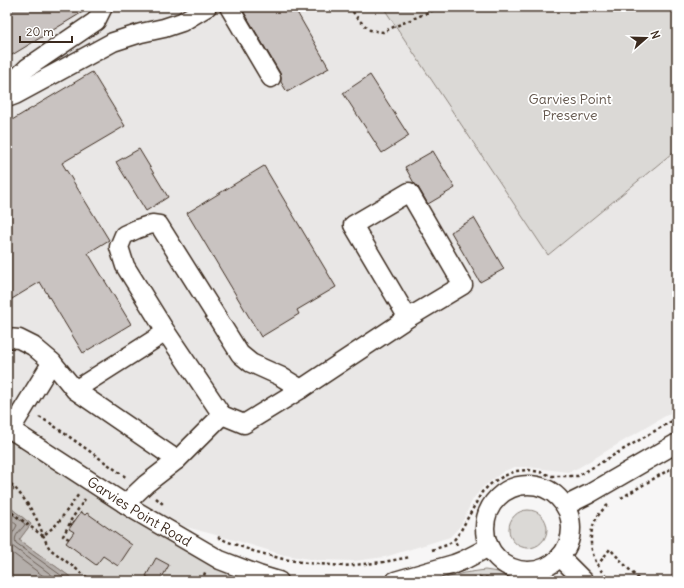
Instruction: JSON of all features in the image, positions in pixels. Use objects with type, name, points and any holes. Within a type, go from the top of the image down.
[{"type":"street","points":[[7,87],[27,68],[96,21],[103,7]]},
{"type":"street","points":[[7,98],[113,42],[182,22],[207,7]]},
{"type":"street","points":[[229,7],[271,78]]},
{"type":"street","points":[[301,389],[280,376],[252,363],[240,354],[159,225],[152,224],[124,235],[119,247],[125,266],[166,332],[222,415],[244,424],[301,389],[408,318],[463,285],[408,192],[353,225],[408,318]]},
{"type":"street","points":[[75,390],[166,332]]},
{"type":"street","points":[[7,338],[19,340],[33,346],[52,362],[75,390],[177,460]]},
{"type":"street","points":[[9,428],[24,408],[52,362]]},
{"type":"street","points":[[125,504],[142,488],[177,460],[222,415]]},
{"type":"street","name":"Garvies Point Road","points":[[9,428],[125,504],[220,560],[279,581]]},
{"type":"street","points":[[565,506],[589,494],[677,443]]},
{"type":"street","points":[[528,485],[543,487],[555,495],[565,506],[569,516],[571,530],[567,544],[560,557],[548,566],[534,570],[519,570],[507,566],[497,558],[489,547],[485,533],[486,518],[491,505],[501,494],[514,487],[528,485]]},
{"type":"street","points":[[394,581],[454,564],[489,547]]},
{"type":"street","points":[[560,557],[584,581]]},
{"type":"path","points":[[349,7],[360,21],[370,30],[383,32],[436,7]]},
{"type":"path","points":[[24,408],[50,424],[153,495],[164,505]]},
{"type":"path","points":[[432,550],[447,545],[454,540],[482,492],[493,482],[504,476],[516,471],[529,470],[552,476],[578,476],[677,418]]},
{"type":"path","points":[[620,498],[677,466]]},
{"type":"path","points":[[7,480],[32,511],[50,548],[92,581]]},
{"type":"path","points":[[7,489],[15,489]]},
{"type":"path","points":[[43,536],[57,524],[79,494]]},
{"type":"path","points":[[610,581],[597,565],[590,541],[591,530],[597,517],[607,505],[613,502]]},
{"type":"path","points":[[7,509],[43,536]]},
{"type":"path","points":[[7,519],[12,513]]},
{"type":"path","points":[[68,539],[63,536],[70,524]]},
{"type":"path","points":[[213,534],[226,541],[253,551],[283,559],[307,563],[344,566],[384,562],[412,556]]},
{"type":"path","points":[[454,540],[456,545]]},
{"type":"path","points":[[597,565],[610,549],[640,581]]},
{"type":"path","points":[[202,581],[207,568]]},
{"type":"path","points":[[473,579],[478,577],[498,581]]},
{"type":"shaded area","points":[[7,7],[383,7],[548,255],[677,149],[677,409],[578,468],[568,472],[527,467],[515,467],[504,471],[483,487],[473,499],[461,525],[450,537],[385,557],[354,561],[317,560],[284,555],[131,512],[7,429]]},
{"type":"green space","name":"Garvies Point Preserve","points":[[383,7],[677,7],[677,149],[548,255]]},
{"type":"green space","points":[[7,429],[234,573],[239,581],[76,581],[19,540],[31,524],[7,505]]},
{"type":"green space","points":[[524,510],[532,510],[542,515],[546,522],[546,536],[542,543],[532,548],[524,548],[514,543],[512,540],[509,533],[509,525],[514,515],[517,513]]},
{"type":"green space","points":[[485,570],[498,572],[521,579],[544,581],[444,581],[446,578],[464,573]]},
{"type":"water","points":[[7,505],[31,524],[19,540],[76,581],[7,581]]},
{"type":"building","points":[[7,7],[91,7],[7,58]]},
{"type":"building","points":[[241,7],[294,7],[329,68],[287,92],[281,82],[280,73]]},
{"type":"building","points":[[92,72],[125,126],[62,163],[109,240],[88,253],[131,324],[83,353],[40,282],[7,302],[7,123]]},
{"type":"building","points":[[370,75],[409,136],[382,153],[343,93]]},
{"type":"building","points":[[139,149],[168,197],[146,211],[116,162]]},
{"type":"building","points":[[433,151],[455,188],[428,204],[405,167]]},
{"type":"building","points":[[264,166],[336,287],[297,310],[299,314],[261,337],[187,213]]},
{"type":"building","points":[[474,218],[504,269],[480,282],[451,232]]},
{"type":"building","points":[[81,512],[85,515],[87,513],[132,545],[118,566],[103,556],[96,565],[66,543],[74,532],[69,529]]},
{"type":"building","points":[[156,558],[169,565],[160,581],[154,581],[146,576]]}]
